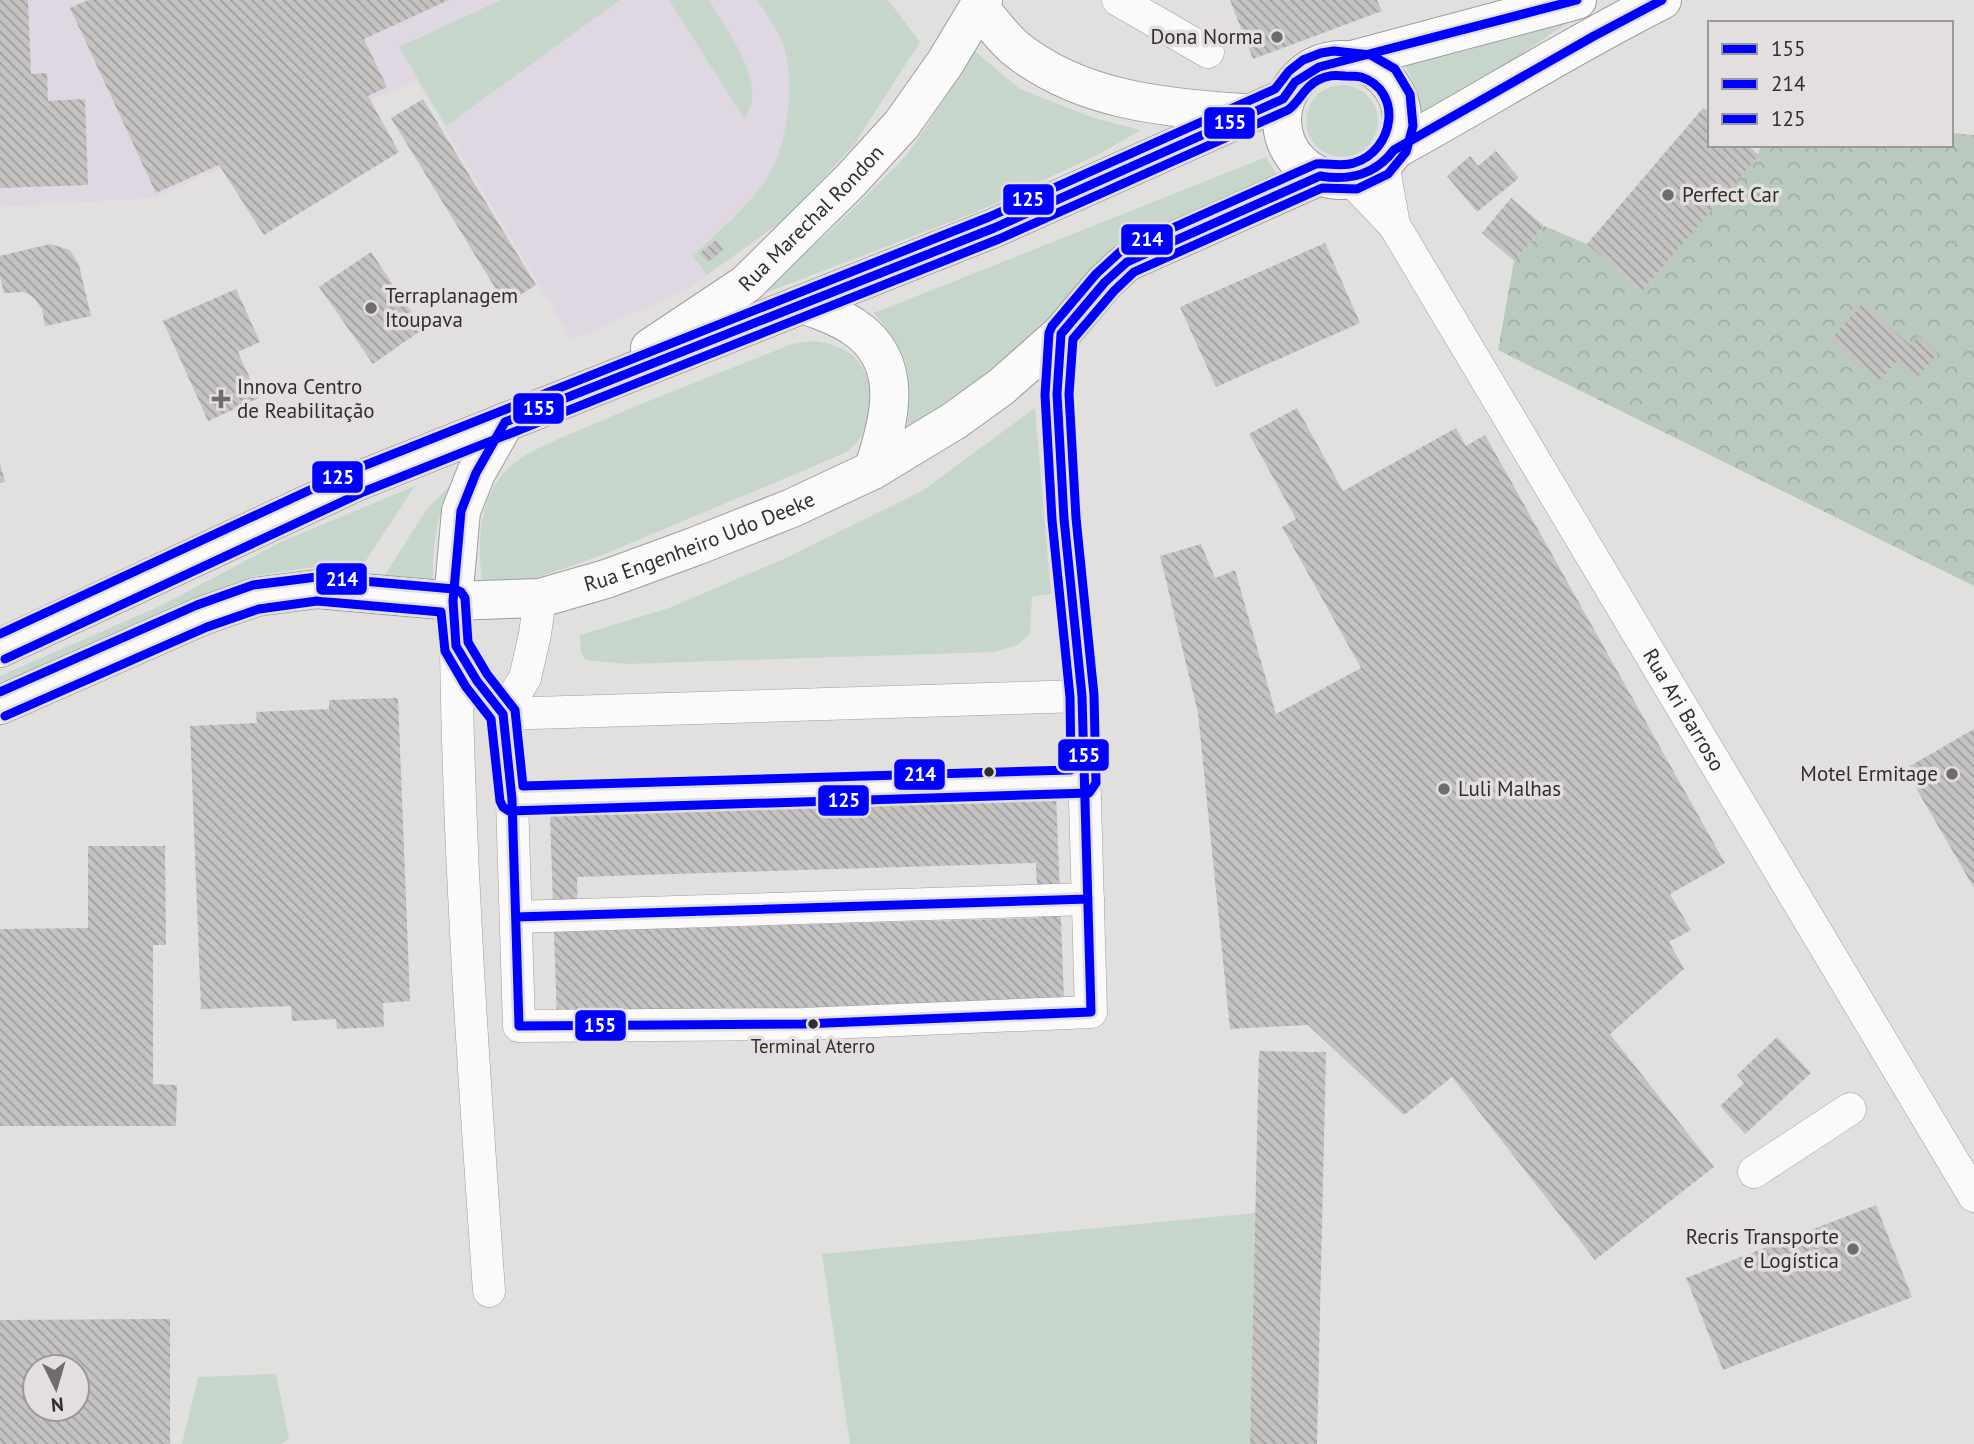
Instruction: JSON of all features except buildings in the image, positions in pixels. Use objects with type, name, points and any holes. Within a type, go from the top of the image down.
[{"type":"main road","points":[[1348,61],[1368,65],[1381,72],[1392,83],[1403,113],[1402,127],[1362,167],[1296,163],[1282,132],[1283,99],[1290,86],[1313,68],[1577,0]]},
{"type":"main road","name":"Rua Engenheiro Udo Deeke","points":[[0,705],[202,616],[256,597],[317,589],[453,601],[540,598],[606,579],[792,508],[873,470],[978,405],[1061,334],[1105,282],[1127,262],[1159,246],[1362,167],[1517,82],[1604,29],[1662,0]]},
{"type":"main road","points":[[978,3],[1014,47],[1062,78],[1116,97],[1177,109],[1248,113]]},
{"type":"main road","name":"Rua Marechal Rondon","points":[[590,388],[746,284],[800,233],[902,124],[978,3]]},
{"type":"main road","points":[[0,648],[358,481],[994,228],[1283,99]]},
{"type":"main road","points":[[804,304],[854,327],[884,360],[891,395],[887,431],[873,470]]},
{"type":"main road","points":[[453,601],[461,511],[476,473],[505,422]]},
{"type":"street","points":[[1118,0],[1208,52]]},
{"type":"street","name":"Rua Ari Barroso","points":[[1362,167],[1394,225],[1974,1196]]},
{"type":"street","points":[[456,646],[477,681],[503,714],[512,799],[519,1027],[803,1024],[1091,1012],[1082,696],[1064,519],[1057,394],[1061,334]]},
{"type":"street","points":[[503,714],[525,678],[540,598]]},
{"type":"street","points":[[453,601],[466,959],[489,1291]]},
{"type":"street","points":[[503,714],[1082,696]]},
{"type":"street","points":[[512,799],[1084,782]]},
{"type":"street","points":[[516,917],[1088,900]]},
{"type":"street","points":[[1754,1172],[1850,1109]]},
{"type":"shaded area","points":[[0,0],[888,0],[920,42],[853,146],[785,219],[687,290],[572,340],[416,80],[156,198],[0,207]]},
{"type":"green space","points":[[501,0],[620,0],[446,126],[399,47]]},
{"type":"green space","points":[[669,0],[709,0],[738,47],[749,74],[752,99],[745,120]]},
{"type":"green space","points":[[757,0],[888,0],[920,42],[853,146],[785,219],[707,275],[693,256],[734,217],[762,185],[776,160],[785,128],[789,77],[784,47]]},
{"type":"green space","points":[[1574,19],[1422,120],[1413,81],[1404,64],[1464,51]]},
{"type":"green space","points":[[972,49],[1020,89],[1094,118],[1141,130],[1099,154],[979,211],[742,302],[793,264],[836,226],[907,155],[951,90]]},
{"type":"green space","points":[[1342,85],[1356,88],[1368,95],[1375,107],[1378,121],[1375,135],[1368,147],[1356,154],[1342,157],[1328,154],[1316,147],[1309,135],[1306,121],[1309,107],[1316,95],[1328,88]]},
{"type":"green space","points":[[1953,133],[1974,135],[1974,586],[1498,350],[1514,261],[1544,226],[1587,244],[1642,291],[1758,155],[1760,147],[1953,147]]},
{"type":"green space","points":[[1266,157],[1282,182],[1056,316],[978,381],[907,428],[910,393],[907,366],[896,341],[874,313]]},
{"type":"green space","points":[[815,341],[833,345],[851,354],[866,374],[870,387],[870,414],[860,439],[849,450],[600,556],[530,580],[482,582],[480,540],[484,513],[494,487],[502,475],[519,460],[551,442],[662,396],[792,344]]},
{"type":"green space","points":[[1035,408],[1051,594],[1032,597],[1030,634],[1017,645],[994,652],[627,664],[585,660],[581,652],[580,635],[669,608],[788,557],[922,491]]},
{"type":"green space","points":[[450,485],[436,535],[434,587],[381,581],[427,509]]},
{"type":"green space","points":[[415,486],[359,571],[322,566],[254,576],[0,688],[0,676],[160,606],[285,540]]},
{"type":"green space","points":[[1255,1213],[1250,1444],[850,1444],[822,1254]]},
{"type":"green space","points":[[276,1374],[289,1438],[281,1444],[182,1444],[198,1377]]},
{"type":"transit line","name":"155","points":[[1577,0],[1319,67],[1295,82],[1283,99],[994,228],[505,422],[476,473],[461,511],[453,601],[456,646],[477,681],[503,714],[512,799],[519,1026],[803,1024],[1091,1012],[1082,696],[1064,519],[1057,394],[1061,334],[1105,282],[1127,262],[1320,176],[1342,178],[1370,171],[1394,150],[1662,0]]},
{"type":"transit line","name":"125","points":[[0,634],[353,470],[989,217],[1275,89],[1289,71],[1303,60],[1321,53],[1334,51],[1371,55],[1395,69],[1410,94],[1413,126],[1406,152],[1388,174],[1357,189],[1322,188],[1134,272],[1073,339],[1069,394],[1076,518],[1094,695],[1096,783],[1089,793],[509,811],[500,801],[491,719],[466,687],[445,651],[441,612],[317,601],[259,609],[207,627],[5,716]]},
{"type":"transit line","name":"214","points":[[0,692],[197,605],[253,585],[317,577],[454,589],[461,592],[465,598],[468,642],[487,674],[515,710],[523,786],[1071,770],[1070,697],[1052,520],[1045,395],[1049,333],[1052,326],[1096,274],[1121,251],[1316,164],[1350,164],[1368,156],[1378,146],[1389,121],[1384,95],[1375,84],[1361,77],[1321,78],[1309,86],[1288,110],[999,239],[363,492],[5,659]]},
{"type":"transit line","name":"155","points":[[516,917],[1088,899]]},
{"type":"place","name":"Dona Norma","points":[[1277,37]]},
{"type":"place","name":"Perfect Car","points":[[1668,195]]},
{"type":"place","name":"Terraplanagem Itoupava","points":[[371,308]]},
{"type":"place","name":"Innova Centro de Reabilitação","points":[[221,399]]},
{"type":"place","name":"Motel Ermitage","points":[[1952,774]]},
{"type":"place","name":"Luli Malhas","points":[[1444,789]]},
{"type":"place","name":"Terminal Aterro","points":[[813,1024]]},
{"type":"place","name":"Recris Transporte e Logística","points":[[1853,1249]]}]
